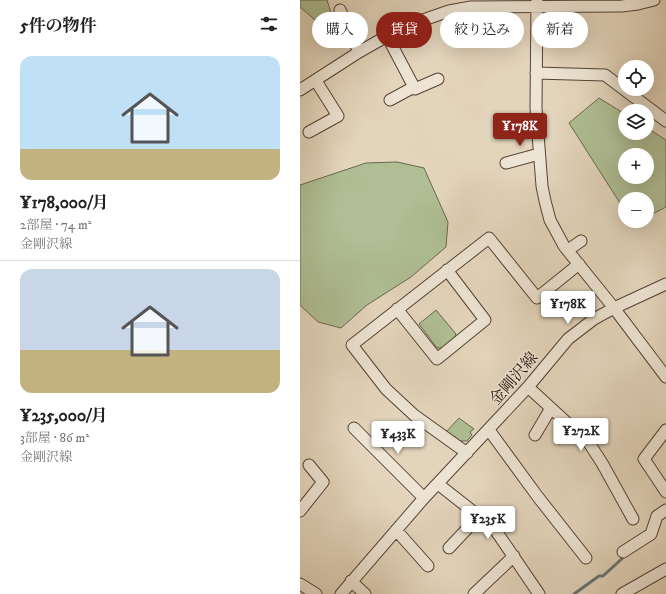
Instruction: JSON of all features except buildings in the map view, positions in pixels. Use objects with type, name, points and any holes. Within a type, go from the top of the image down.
[{"type":"street","points":[[432,17],[449,11],[471,7],[537,3],[622,6],[654,0]]},
{"type":"street","points":[[537,3],[536,108],[542,186],[550,220],[568,250],[666,377]]},
{"type":"street","points":[[340,10],[359,52]]},
{"type":"street","points":[[300,90],[376,42]]},
{"type":"street","points":[[393,48],[414,87]]},
{"type":"street","points":[[536,73],[605,75],[666,121]]},
{"type":"street","points":[[390,100],[414,87],[415,89],[438,79]]},
{"type":"street","points":[[309,132],[338,116],[316,80]]},
{"type":"street","points":[[506,162],[539,154]]},
{"type":"street","points":[[467,453],[414,415],[386,389],[352,345],[488,238],[537,298],[579,264]]},
{"type":"street","points":[[568,250],[581,241]]},
{"type":"street","points":[[397,309],[437,359],[485,320],[447,270]]},
{"type":"street","name":"金剛沢線","points":[[341,594],[424,498],[528,387],[568,339],[594,320],[614,308],[666,284]]},
{"type":"street","points":[[528,387],[589,442],[633,519]]},
{"type":"street","points":[[535,435],[551,408]]},
{"type":"street","points":[[354,428],[424,498]]},
{"type":"street","points":[[489,430],[538,497],[586,558]]},
{"type":"street","points":[[665,433],[644,459],[666,492]]},
{"type":"street","points":[[300,511],[323,482],[309,465]]},
{"type":"street","points":[[438,484],[494,528],[539,594]]},
{"type":"street","points":[[623,552],[651,534],[657,516],[666,510]]},
{"type":"street","points":[[449,548],[479,516]]},
{"type":"street","points":[[396,530],[428,566]]},
{"type":"street","points":[[475,594],[514,556]]},
{"type":"street","points":[[622,594],[666,569]]},
{"type":"street","points":[[351,581],[365,594]]},
{"type":"street","points":[[300,584],[316,594]]},
{"type":"green space","points":[[300,0],[327,0],[331,12],[312,12],[312,17],[300,7]]},
{"type":"green space","points":[[599,98],[618,110],[618,140],[654,140],[654,132],[666,140],[666,207],[654,213],[654,192],[618,192],[618,200],[569,123]]},
{"type":"green space","points":[[397,162],[424,168],[448,222],[446,247],[411,277],[367,305],[341,328],[318,322],[300,305],[300,185],[366,163]]},
{"type":"green space","points":[[436,310],[456,334],[454,339],[443,348],[437,348],[419,324]]},
{"type":"green space","points":[[459,418],[474,429],[470,432],[472,435],[467,441],[459,441],[446,432]]},
{"type":"waterway","points":[[574,594],[599,576],[603,576],[626,555]]}]
